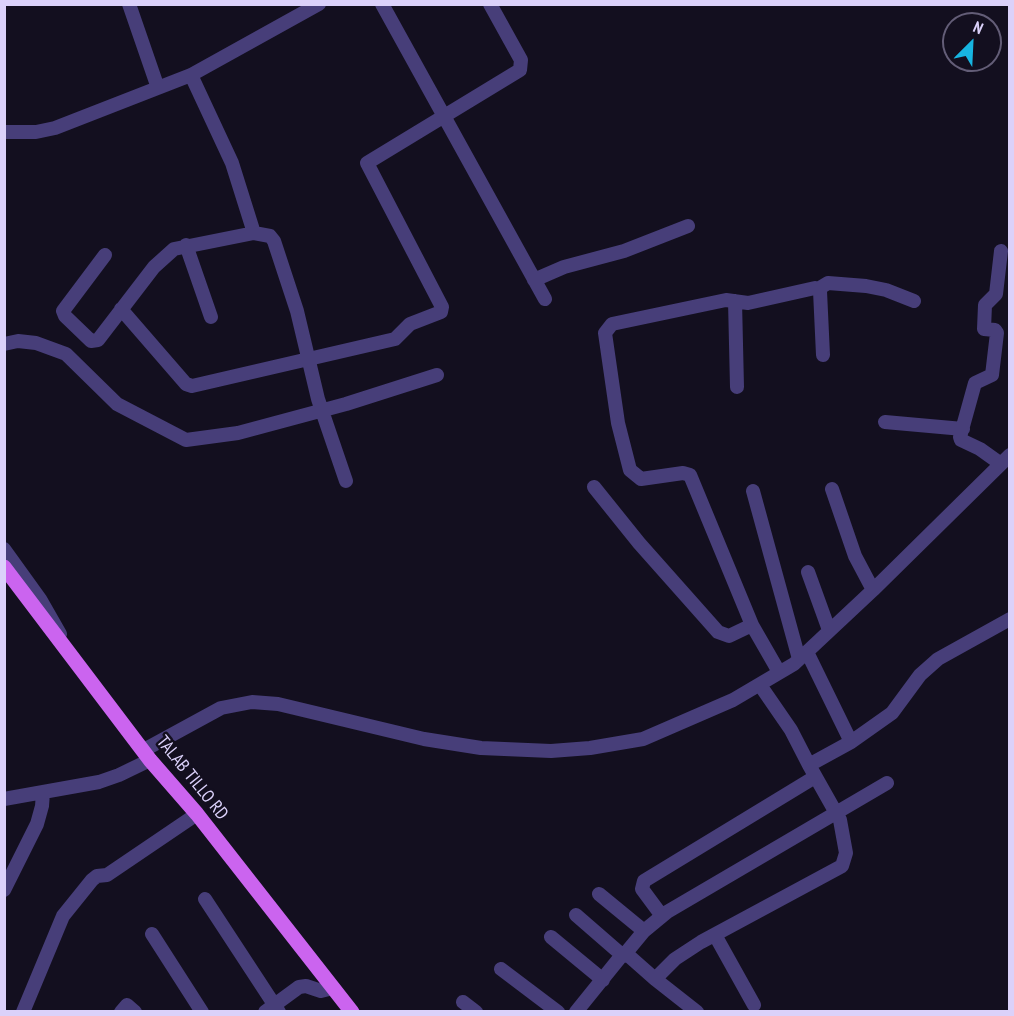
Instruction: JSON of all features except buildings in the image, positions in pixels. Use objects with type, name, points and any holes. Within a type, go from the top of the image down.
[{"type":"main road","name":"TALAB TILLO RD","points":[[4,567],[147,755],[197,814],[352,1011]]},
{"type":"street","points":[[129,4],[158,88]]},
{"type":"street","points":[[4,132],[36,132],[55,128],[191,75],[319,4]]},
{"type":"street","points":[[382,4],[545,299]]},
{"type":"street","points":[[122,309],[189,386],[395,339],[410,324],[442,311],[442,307],[367,163],[444,114],[517,72],[521,67],[521,60],[490,4]]},
{"type":"street","points":[[191,75],[232,163],[254,234]]},
{"type":"street","points":[[534,279],[564,267],[624,251],[688,226]]},
{"type":"street","points":[[105,255],[65,307],[64,313],[89,339],[94,341],[163,257],[186,245],[254,234],[265,234],[274,241],[309,358],[314,384],[346,481]]},
{"type":"street","points":[[186,245],[211,317]]},
{"type":"street","points":[[4,799],[99,782],[119,776],[147,755],[221,708],[252,702],[278,704],[448,743],[518,750],[590,748],[643,739],[705,714],[760,685],[803,655],[873,591],[1005,460],[961,440],[976,382],[992,375],[997,333],[995,330],[984,329],[985,305],[996,294],[1001,251]]},
{"type":"street","points":[[779,672],[752,625],[690,475],[686,472],[641,479],[630,470],[618,423],[605,333],[612,324],[726,300],[748,303],[810,288],[818,289],[828,283],[886,290],[914,301]]},
{"type":"street","points":[[818,289],[823,355]]},
{"type":"street","points":[[735,301],[737,387]]},
{"type":"street","points":[[4,344],[18,341],[36,343],[66,354],[96,386],[117,404],[186,440],[238,433],[320,404],[436,375]]},
{"type":"street","points":[[885,422],[963,429]]},
{"type":"street","points":[[594,487],[639,543],[718,632],[729,636],[752,625]]},
{"type":"street","points":[[832,489],[855,556],[873,591]]},
{"type":"street","points":[[753,491],[803,655],[851,742]]},
{"type":"street","points":[[4,549],[51,617],[67,649]]},
{"type":"street","points":[[808,572],[829,630]]},
{"type":"street","points":[[662,916],[642,889],[644,881],[812,771],[892,713],[927,667],[1010,619]]},
{"type":"street","points":[[655,979],[675,959],[842,866],[845,844],[836,811],[791,730],[760,685]]},
{"type":"street","points":[[576,1011],[644,931],[662,916],[836,811],[887,783]]},
{"type":"street","points":[[4,890],[37,824],[43,793]]},
{"type":"street","points":[[23,1011],[63,916],[92,880],[97,876],[107,875],[197,814]]},
{"type":"street","points":[[599,894],[644,931]]},
{"type":"street","points":[[205,899],[270,1003],[303,986],[321,991],[333,988]]},
{"type":"street","points":[[576,915],[697,1011]]},
{"type":"street","points":[[152,933],[202,1011]]},
{"type":"street","points":[[715,935],[754,1005]]},
{"type":"street","points":[[551,937],[603,980]]},
{"type":"street","points":[[501,969],[558,1011]]},
{"type":"street","points":[[463,1002],[476,1011]]},
{"type":"street","points":[[121,1011],[127,1005],[135,1011]]}]
